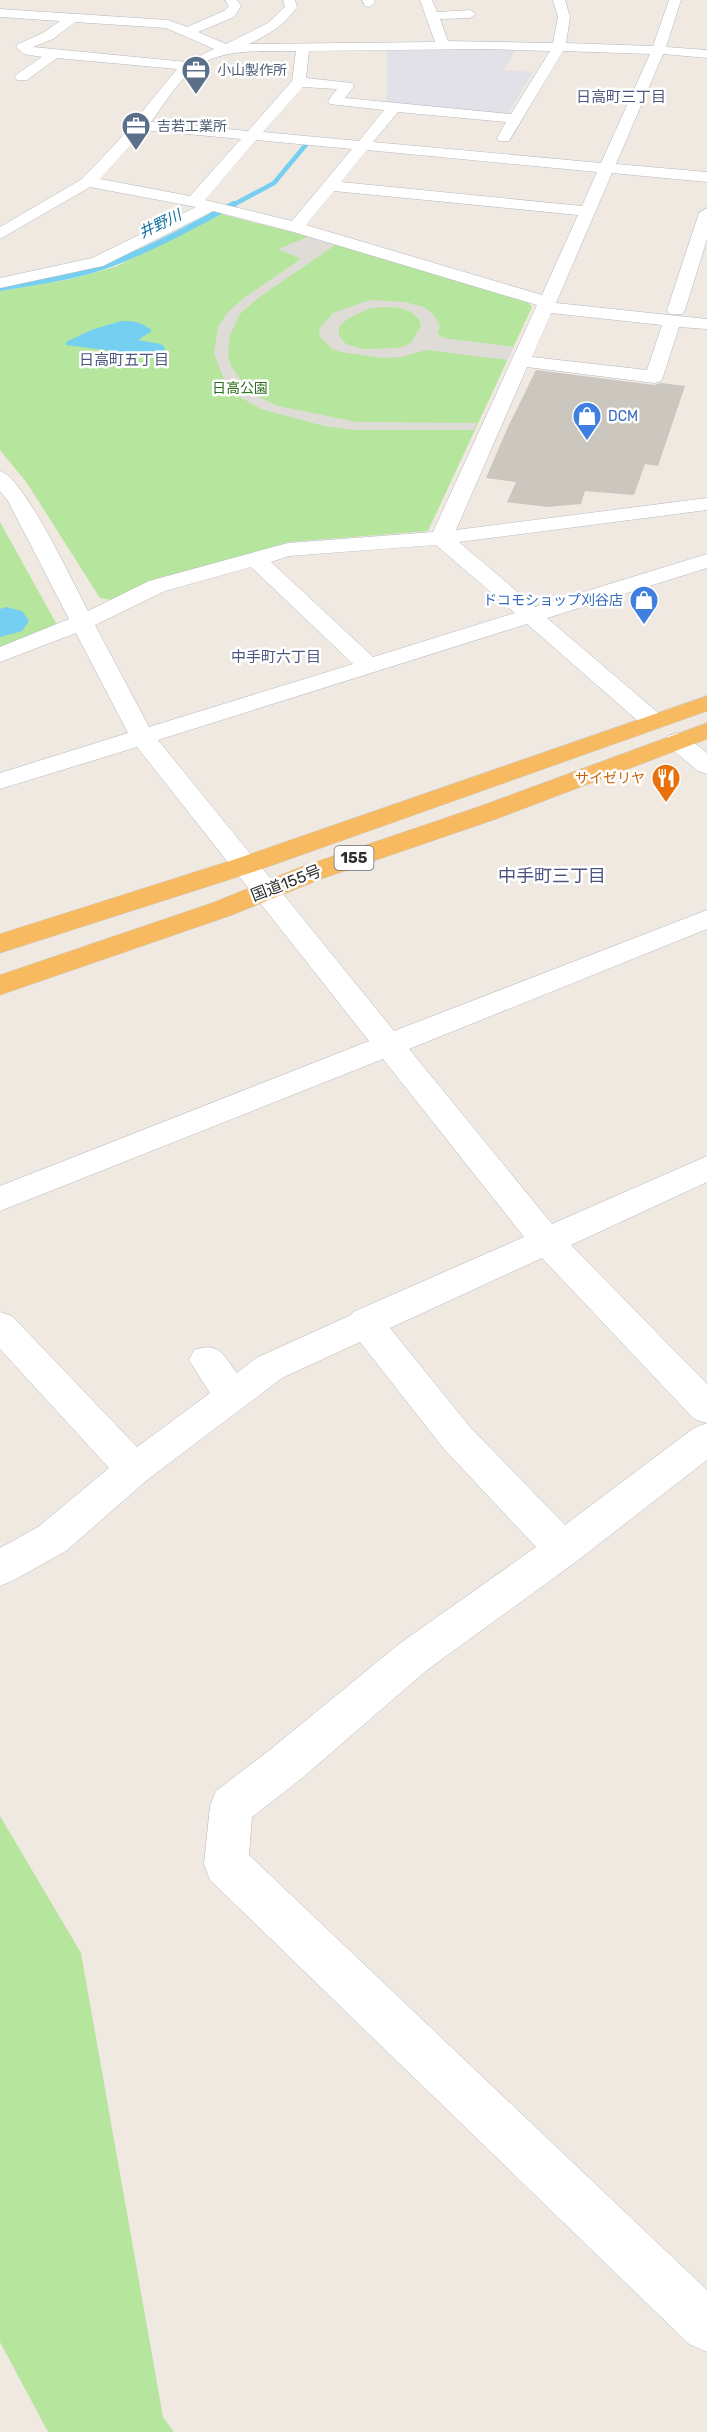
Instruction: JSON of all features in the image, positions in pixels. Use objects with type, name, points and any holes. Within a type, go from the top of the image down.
[{"type":"highway","name":"国道155号","points":[[0,944],[246,865],[707,703]]},
{"type":"highway","name":"国道155号","points":[[0,985],[222,909],[267,890],[487,813],[707,730]]},
{"type":"street","points":[[189,31],[229,14],[235,6],[231,0]]},
{"type":"street","points":[[0,234],[88,182],[108,163],[190,66],[277,24],[286,17],[291,7],[289,0]]},
{"type":"street","points":[[426,0],[443,46]]},
{"type":"street","points":[[494,157],[558,47],[564,17],[559,0]]},
{"type":"street","points":[[441,538],[607,168],[658,50],[675,0]]},
{"type":"street","points":[[0,13],[74,17],[130,16],[189,31],[224,48],[486,45],[658,50],[707,54]]},
{"type":"street","points":[[432,16],[470,14]]},
{"type":"street","points":[[74,17],[48,36],[23,47],[28,51],[54,54],[190,66]]},
{"type":"street","points":[[485,29],[486,45]]},
{"type":"street","points":[[194,202],[299,82],[303,48]]},
{"type":"street","points":[[22,78],[54,54]]},
{"type":"street","points":[[299,82],[347,86],[335,101],[515,119]]},
{"type":"street","points":[[296,227],[394,107]]},
{"type":"street","points":[[139,125],[707,177]]},
{"type":"street","points":[[88,182],[194,202],[296,227],[547,302],[674,315],[707,313]]},
{"type":"street","points":[[329,186],[588,211]]},
{"type":"street","points":[[0,283],[97,262],[219,208]]},
{"type":"street","points":[[520,361],[654,377],[707,213]]},
{"type":"street","points":[[674,315],[707,324]]},
{"type":"street","points":[[0,477],[18,500],[143,738],[267,890],[278,908],[387,1046],[545,1240],[707,1408]]},
{"type":"street","points":[[0,655],[82,622],[157,586],[256,560],[288,549],[441,538],[707,504]]},
{"type":"street","points":[[441,538],[654,722]]},
{"type":"street","points":[[256,560],[368,665]]},
{"type":"street","points":[[0,781],[707,561]]},
{"type":"street","points":[[677,741],[707,766]]},
{"type":"street","points":[[0,1199],[707,919]]},
{"type":"street","points":[[0,1568],[52,1539],[134,1468],[269,1368],[365,1322],[707,1168]]},
{"type":"street","points":[[365,1322],[457,1438],[563,1549]]},
{"type":"street","points":[[0,1326],[134,1468]]},
{"type":"street","points":[[207,1360],[233,1396]]},
{"type":"street","points":[[707,1439],[563,1549],[413,1657],[286,1764],[231,1806],[226,1864],[707,2326]]},
{"type":"shaded area","points":[[387,49],[517,49],[504,70],[533,72],[507,115],[387,104]]},
{"type":"shaded area","points":[[310,236],[338,243],[258,298],[240,314],[230,335],[228,356],[231,366],[250,393],[278,406],[357,422],[477,423],[474,430],[354,430],[324,426],[261,409],[233,393],[225,382],[214,353],[218,327],[228,312],[245,297],[301,259],[278,249]]},
{"type":"shaded area","points":[[370,300],[405,302],[424,307],[433,314],[440,325],[438,333],[443,338],[514,347],[508,360],[426,350],[402,357],[382,358],[341,352],[332,349],[320,337],[319,329],[333,313]],"holes":[[[370,308],[400,308],[411,312],[419,319],[421,326],[411,343],[399,348],[363,349],[346,344],[339,336],[339,327],[347,319]]]},
{"type":"green space","name":"日高公園","points":[[221,214],[339,244],[529,303],[532,307],[428,531],[289,542],[149,582],[117,601],[100,598],[27,483],[0,450],[0,291],[71,279],[115,267]]},
{"type":"green space","points":[[0,522],[57,625],[0,648],[0,633],[25,622],[13,613],[0,618]]},
{"type":"green space","points":[[0,1816],[81,1953],[163,2417],[174,2432],[48,2432],[0,2342]]},
{"type":"water","points":[[121,321],[138,323],[149,328],[152,331],[138,340],[161,344],[165,348],[164,352],[151,356],[66,345],[66,342],[91,330]]},
{"type":"building","name":"DCM","points":[[536,370],[654,385],[661,383],[685,386],[658,466],[645,464],[634,495],[585,491],[581,504],[547,507],[507,502],[516,482],[486,478]]},
{"type":"waterway","name":"井野川","points":[[231,206],[274,183],[309,141]]},
{"type":"waterway","name":"井野川","points":[[0,288],[71,275],[113,263],[159,243],[234,204]]},
{"type":"waterway","points":[[0,623],[6,621]]},
{"type":"place","name":"小山製作所","points":[[196,96]]},
{"type":"place","name":"吉若工業所","points":[[136,152]]},
{"type":"place","name":"DCM","points":[[587,442]]},
{"type":"place","name":"ドコモショップ刈谷店","points":[[644,626]]},
{"type":"place","name":"サイゼリヤ","points":[[666,804]]},
{"type":"district","name":"日高町三丁目","points":[[621,97]]},
{"type":"district","name":"日高町五丁目","points":[[124,360]]},
{"type":"district","name":"中手町六丁目","points":[[276,657]]},
{"type":"district","name":"中手町三丁目","points":[[552,876]]}]
